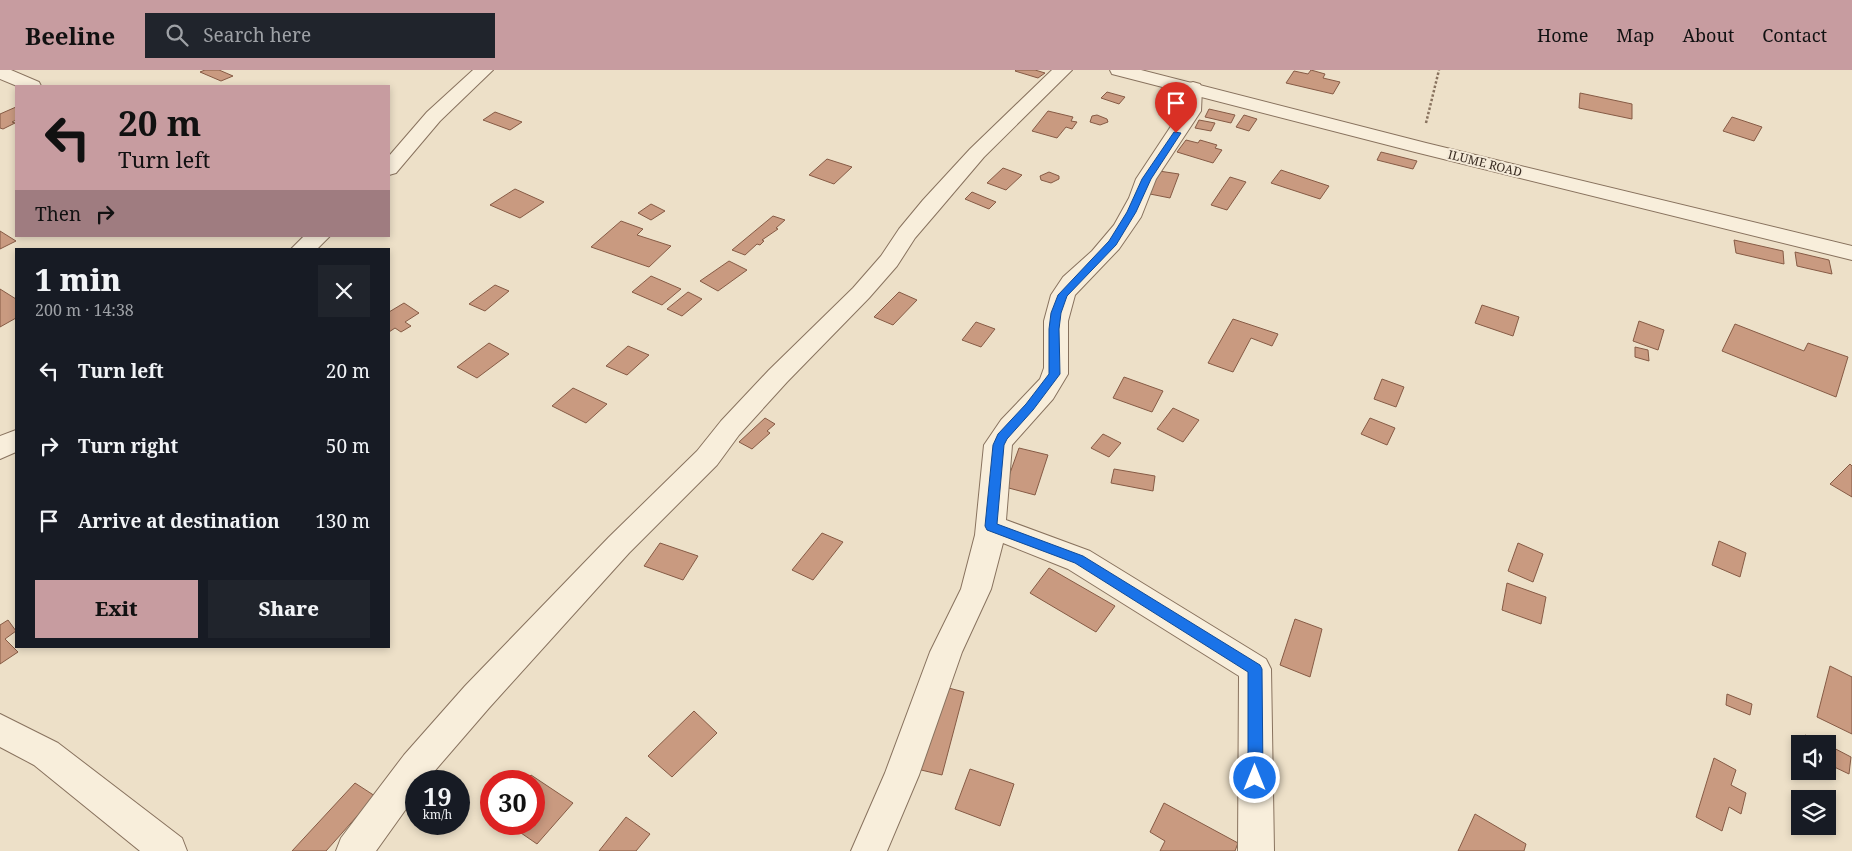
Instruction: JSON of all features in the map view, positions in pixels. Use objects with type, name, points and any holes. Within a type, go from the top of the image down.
[{"type":"street","points":[[390,168],[426,122],[461,87],[484,70]]},
{"type":"street","points":[[354,851],[416,767],[477,697],[619,545],[707,458],[730,428],[778,376],[861,293],[889,261],[925,212],[977,153],[1062,70]]},
{"type":"street","name":"ILUME ROAD","points":[[1119,70],[1422,148],[1852,253]]},
{"type":"street","points":[[0,72],[30,85]]},
{"type":"street","points":[[869,851],[902,775],[946,652],[976,589],[991,526],[998,445],[1002,436],[1030,407],[1055,374],[1054,329],[1056,313],[1063,295],[1105,252],[1124,226],[1144,187],[1146,179],[1191,111],[1194,88]]},
{"type":"street","points":[[303,248],[318,237]]},
{"type":"street","points":[[0,449],[15,441]]},
{"type":"street","points":[[991,526],[1079,560],[1255,669],[1256,851]]},
{"type":"street","points":[[0,730],[46,754],[169,851]]},
{"type":"path","points":[[1422,148],[1435,81],[1440,70]]},
{"type":"building","points":[[219,70],[233,76],[221,81],[200,72]]},
{"type":"building","points":[[1016,70],[1035,70],[1045,73],[1038,78]]},
{"type":"building","points":[[1311,70],[1325,74],[1323,78],[1340,82],[1333,94],[1286,83],[1294,71],[1308,74]]},
{"type":"building","points":[[1107,92],[1125,97],[1119,104],[1101,98]]},
{"type":"building","points":[[1580,93],[1632,104],[1632,119],[1579,108]]},
{"type":"building","points":[[15,107],[15,120],[12,122],[15,123],[3,129],[0,128],[0,114]]},
{"type":"building","points":[[1209,109],[1235,115],[1231,123],[1205,117]]},
{"type":"building","points":[[1048,111],[1073,117],[1071,121],[1077,122],[1072,129],[1066,127],[1057,138],[1032,131]]},
{"type":"building","points":[[495,112],[522,122],[510,130],[483,120]]},
{"type":"building","points":[[1097,115],[1107,119],[1108,122],[1100,125],[1090,122],[1092,116]]},
{"type":"building","points":[[1244,115],[1257,119],[1249,131],[1236,127]]},
{"type":"building","points":[[1732,117],[1762,127],[1754,141],[1723,131]]},
{"type":"building","points":[[1199,120],[1215,123],[1211,131],[1195,128]]},
{"type":"building","points":[[1186,140],[1198,143],[1200,140],[1217,145],[1215,148],[1222,150],[1213,163],[1177,152]]},
{"type":"building","points":[[1381,152],[1417,161],[1413,169],[1377,160]]},
{"type":"building","points":[[827,159],[852,167],[834,184],[809,175]]},
{"type":"building","points":[[1003,168],[1022,175],[1006,190],[987,183]]},
{"type":"building","points":[[1281,170],[1329,186],[1320,199],[1271,183]]},
{"type":"building","points":[[1159,171],[1179,174],[1170,198],[1150,194]]},
{"type":"building","points":[[1049,172],[1059,176],[1059,179],[1051,183],[1041,180],[1040,176]]},
{"type":"building","points":[[1230,177],[1246,182],[1227,210],[1211,205]]},
{"type":"building","points":[[515,189],[544,202],[520,218],[490,205]]},
{"type":"building","points":[[972,192],[996,202],[989,209],[965,199]]},
{"type":"building","points":[[651,204],[665,211],[651,220],[638,213]]},
{"type":"building","points":[[773,216],[785,220],[776,228],[778,229],[762,240],[764,241],[760,245],[757,244],[745,255],[732,250]]},
{"type":"building","points":[[621,221],[643,229],[637,235],[671,246],[649,267],[591,247]]},
{"type":"building","points":[[0,231],[16,241],[0,249]]},
{"type":"building","points":[[1734,240],[1783,251],[1784,264],[1736,253]]},
{"type":"building","points":[[1795,252],[1829,260],[1832,274],[1797,266]]},
{"type":"building","points":[[729,261],[747,270],[718,291],[700,281]]},
{"type":"building","points":[[651,276],[681,289],[662,305],[632,292]]},
{"type":"building","points":[[495,285],[509,291],[485,311],[469,304]]},
{"type":"building","points":[[0,289],[15,298],[15,319],[0,327]]},
{"type":"building","points":[[688,292],[702,299],[682,316],[667,309]]},
{"type":"building","points":[[899,292],[917,300],[893,325],[874,317]]},
{"type":"building","points":[[404,303],[419,313],[405,322],[411,326],[401,332],[395,328],[390,331],[390,311]]},
{"type":"building","points":[[1482,305],[1519,317],[1513,336],[1475,323]]},
{"type":"building","points":[[1233,319],[1278,334],[1272,346],[1251,338],[1233,372],[1208,363]]},
{"type":"building","points":[[1639,321],[1664,330],[1658,350],[1633,341]]},
{"type":"building","points":[[976,322],[995,329],[981,347],[962,340]]},
{"type":"building","points":[[1735,324],[1804,351],[1808,343],[1848,357],[1836,397],[1722,351]]},
{"type":"building","points":[[489,343],[509,354],[477,378],[457,367]]},
{"type":"building","points":[[628,346],[649,355],[627,375],[606,366]]},
{"type":"building","points":[[1635,347],[1648,350],[1649,361],[1635,357]]},
{"type":"building","points":[[1124,377],[1163,391],[1152,412],[1113,398]]},
{"type":"building","points":[[1382,379],[1404,387],[1396,407],[1374,399]]},
{"type":"building","points":[[573,388],[607,404],[586,423],[552,406]]},
{"type":"building","points":[[1173,408],[1199,420],[1183,442],[1157,429]]},
{"type":"building","points":[[765,418],[775,424],[767,431],[770,433],[752,449],[739,442]]},
{"type":"building","points":[[1370,418],[1395,428],[1387,445],[1361,434]]},
{"type":"building","points":[[1103,434],[1121,443],[1109,457],[1091,448]]},
{"type":"building","points":[[1019,448],[1048,455],[1035,495],[1005,487]]},
{"type":"building","points":[[1850,464],[1852,466],[1852,497],[1830,484]]},
{"type":"building","points":[[1114,469],[1155,476],[1153,491],[1111,483]]},
{"type":"building","points":[[822,533],[843,542],[813,580],[792,570]]},
{"type":"building","points":[[1719,541],[1746,553],[1740,577],[1712,565]]},
{"type":"building","points":[[660,543],[698,556],[683,580],[644,566]]},
{"type":"building","points":[[1518,543],[1543,554],[1533,582],[1508,571]]},
{"type":"building","points":[[1049,568],[1115,606],[1096,632],[1030,593]]},
{"type":"building","points":[[1507,583],[1546,597],[1541,624],[1502,610]]},
{"type":"building","points":[[1295,619],[1322,629],[1310,677],[1280,665]]},
{"type":"building","points":[[8,620],[15,630],[15,632],[5,639],[18,652],[0,664],[0,625]]},
{"type":"building","points":[[1830,666],[1852,677],[1852,734],[1817,717]]},
{"type":"building","points":[[941,686],[964,692],[942,775],[917,769]]},
{"type":"building","points":[[1727,694],[1752,704],[1750,715],[1726,705]]},
{"type":"building","points":[[694,711],[717,733],[672,777],[648,756]]},
{"type":"building","points":[[1836,749],[1851,757],[1849,774],[1836,768]]},
{"type":"building","points":[[1714,758],[1736,770],[1731,785],[1746,793],[1741,814],[1729,807],[1722,831],[1696,817]]},
{"type":"building","points":[[970,769],[1014,784],[1000,826],[955,809]]},
{"type":"building","points":[[355,783],[375,796],[326,851],[292,851]]},
{"type":"building","points":[[545,784],[573,803],[545,835]]},
{"type":"building","points":[[1164,803],[1238,843],[1235,851],[1160,851],[1165,841],[1150,832]]},
{"type":"building","points":[[1475,814],[1526,844],[1524,851],[1458,851]]},
{"type":"building","points":[[626,817],[650,834],[636,851],[599,851]]},
{"type":"building","points":[[524,835],[545,835],[537,844]]},
{"type":"route","points":[[1176,133],[1146,179],[1144,187],[1124,226],[1105,252],[1069,286],[1063,295],[1056,313],[1054,329],[1055,374],[1030,407],[1002,436],[998,445],[991,526],[1079,560],[1255,669],[1255,778]]}]
